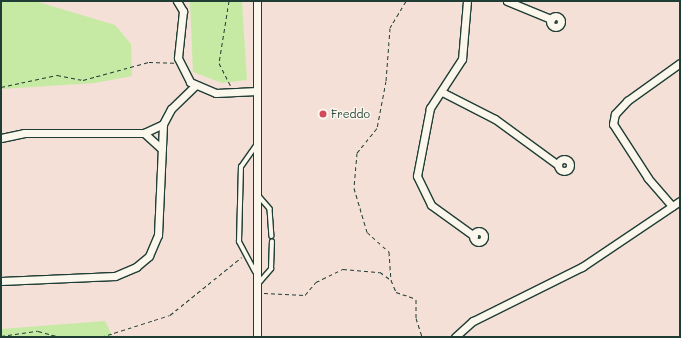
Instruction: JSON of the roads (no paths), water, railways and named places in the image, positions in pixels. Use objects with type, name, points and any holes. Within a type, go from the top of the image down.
[{"type":"street","points":[[176,1],[183,11],[180,64],[184,75],[195,86],[232,93],[257,91]]},
{"type":"street","points":[[256,1],[258,194],[257,337]]},
{"type":"street","points":[[467,1],[462,59],[442,92],[435,99],[426,119],[416,176],[431,205],[474,236]]},
{"type":"street","points":[[507,1],[551,20]]},
{"type":"street","points":[[672,206],[648,178],[613,124],[615,114],[627,101],[680,63]]},
{"type":"street","points":[[1,281],[115,276],[136,268],[149,256],[158,235],[163,124],[171,109],[195,86]]},
{"type":"street","points":[[442,92],[496,119],[558,165]]},
{"type":"street","points":[[1,138],[24,133],[144,133],[163,124]]},
{"type":"street","points":[[144,133],[162,149]]},
{"type":"street","points":[[455,337],[473,321],[582,266],[680,201]]},
{"type":"lane","points":[[257,144],[241,167],[239,242],[244,256],[258,276]]},
{"type":"lane","points":[[258,194],[270,209],[272,236]]},
{"type":"lane","points":[[258,284],[270,269],[272,242]]},
{"type":"place","name":"Freddo","points":[[323,114]]}]
